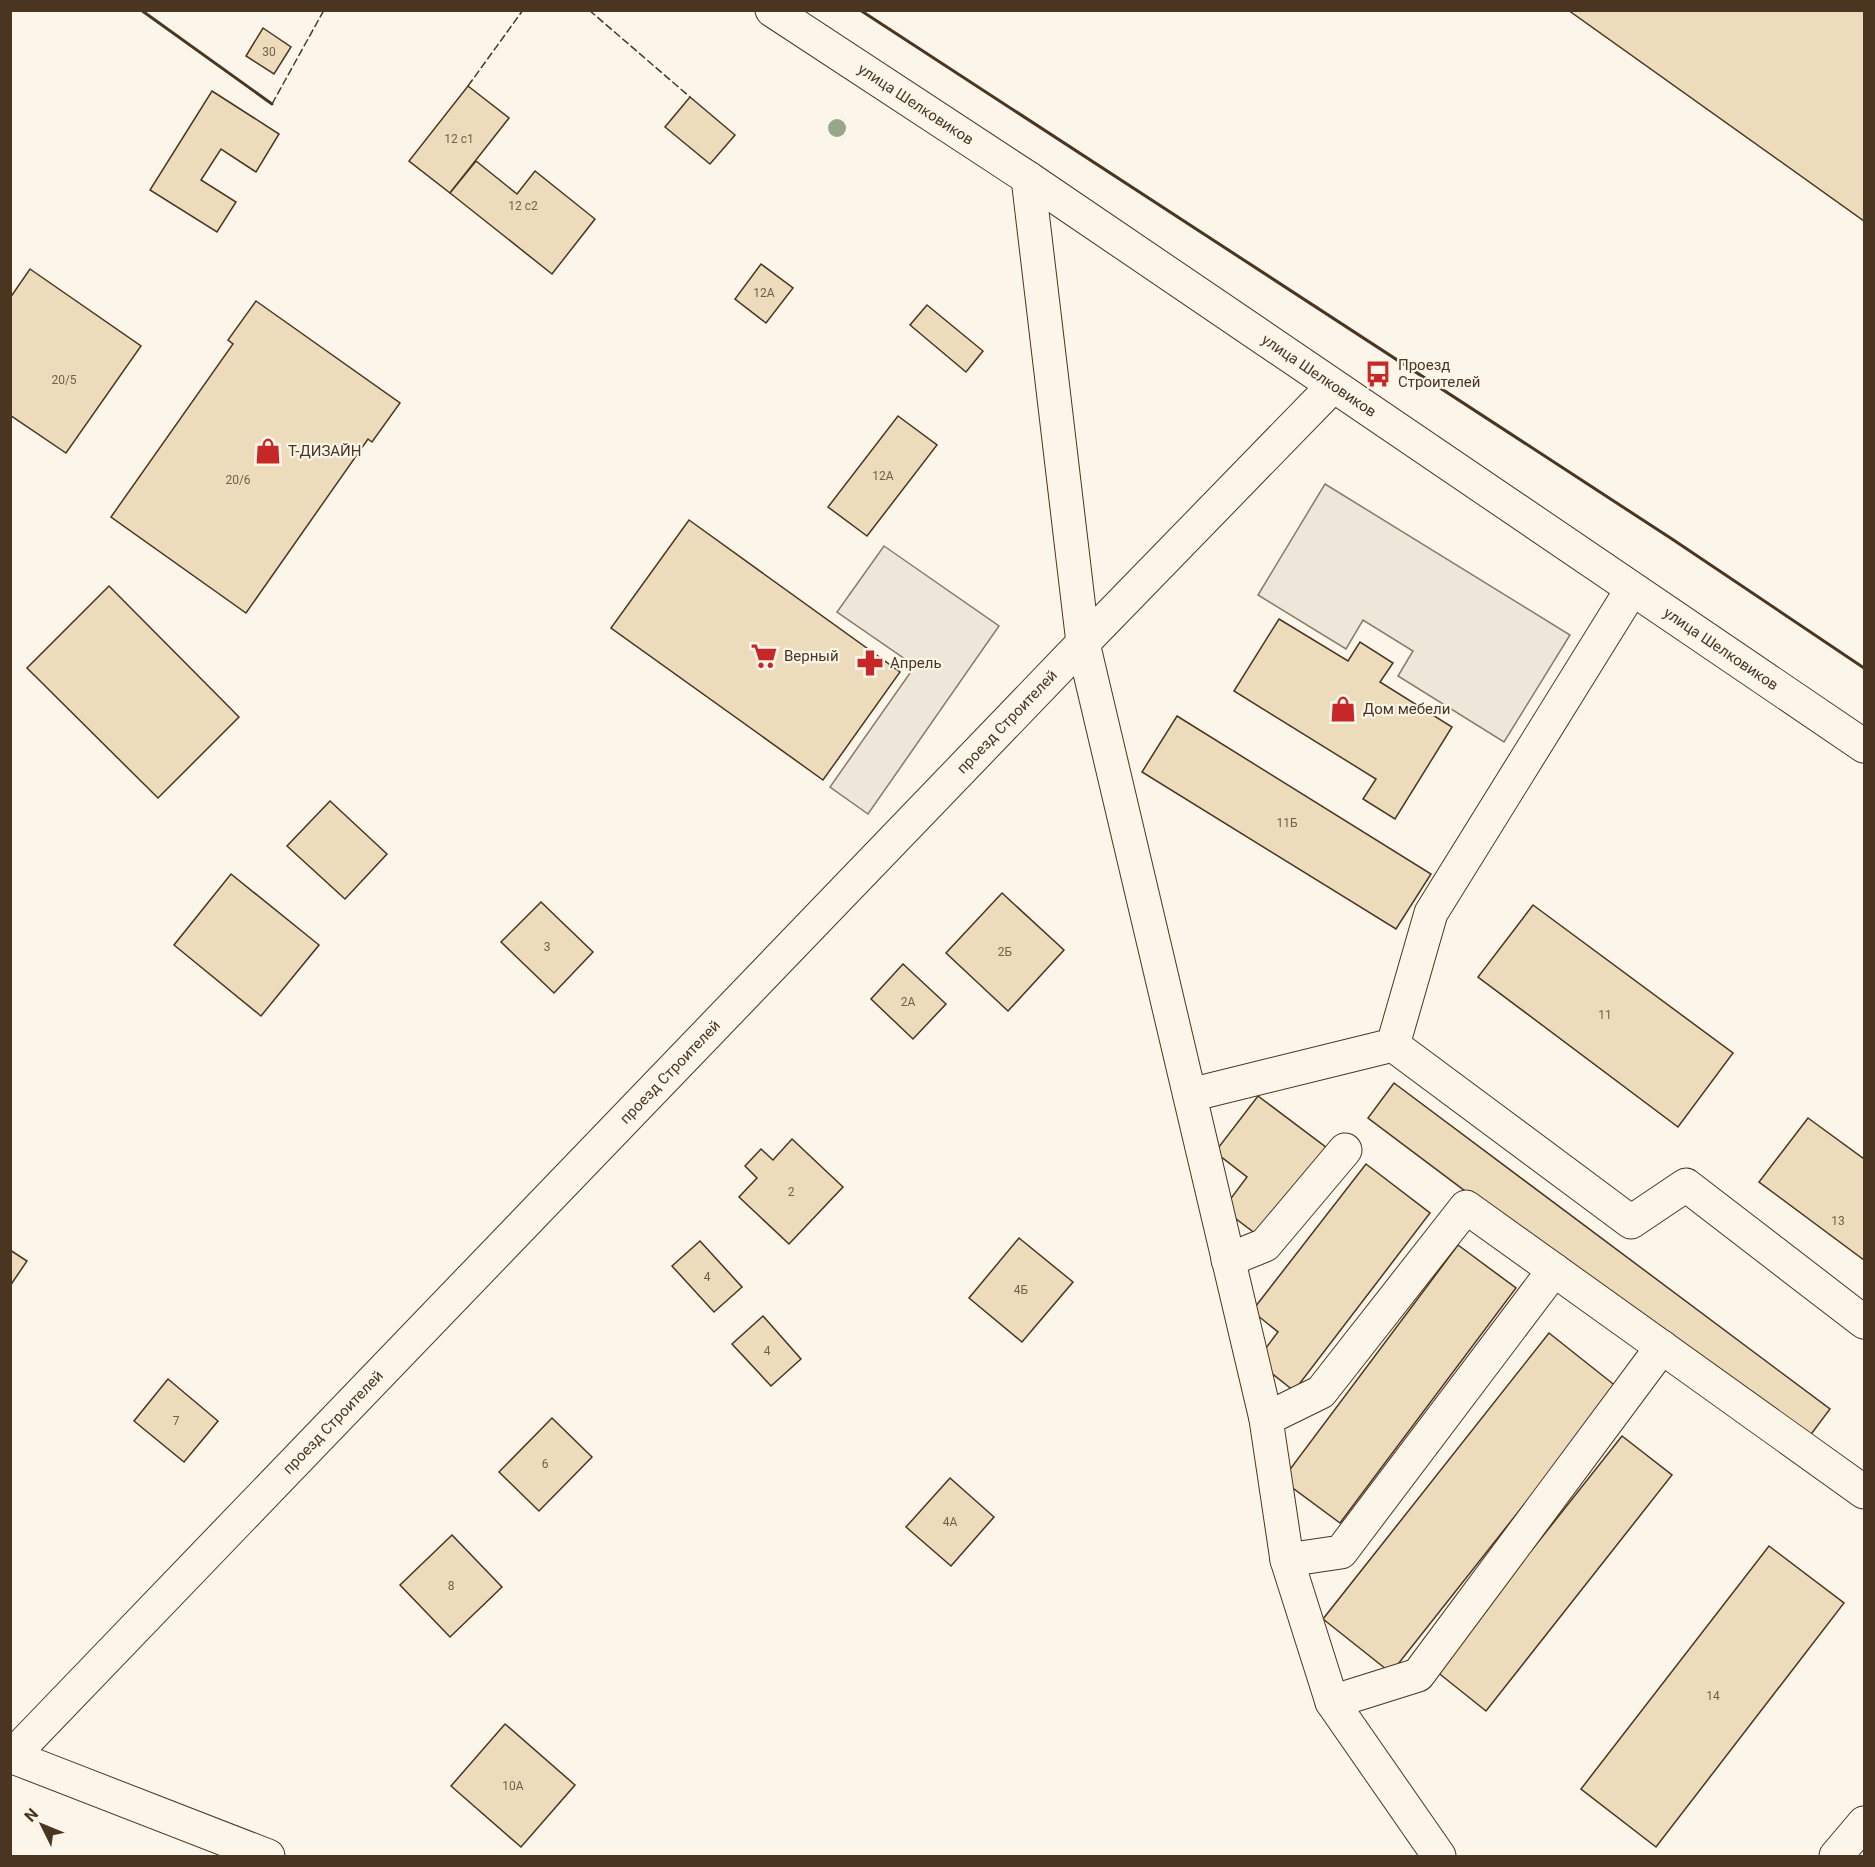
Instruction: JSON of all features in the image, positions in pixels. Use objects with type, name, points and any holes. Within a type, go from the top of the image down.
[{"type":"street","name":"улица Шелковиков","points":[[772,10],[1028,178],[1864,746]]},
{"type":"street","points":[[1028,178],[1083,643],[1266,1419],[1287,1560],[1332,1702],[1439,1857]]},
{"type":"street","name":"проезд Строителей","points":[[12,1758],[1083,643],[1333,386]]},
{"type":"street","points":[[1393,1045],[1431,913],[1632,590]]},
{"type":"street","points":[[1190,1095],[1393,1045]]},
{"type":"street","points":[[1393,1045],[1631,1222],[1686,1185],[1864,1322]]},
{"type":"street","points":[[1228,1260],[1265,1245],[1345,1150]]},
{"type":"street","points":[[1266,1419],[1321,1392],[1466,1207],[1864,1492]]},
{"type":"street","points":[[1287,1560],[1341,1552],[1554,1269]]},
{"type":"street","points":[[1332,1702],[1418,1675],[1662,1347]]},
{"type":"street","points":[[12,1758],[268,1857]]},
{"type":"street","points":[[1836,1857],[1864,1823]]},
{"type":"shaded area","points":[[1325,484],[1570,635],[1504,742],[1398,676],[1413,651],[1363,620],[1346,649],[1258,595]]},
{"type":"shaded area","points":[[884,546],[999,626],[868,814],[830,787],[915,666],[837,612]]},
{"type":"building","points":[[1568,10],[1864,10],[1864,221]]},
{"type":"building","points":[[263,28],[291,47],[274,74],[246,56]]},
{"type":"building","points":[[468,86],[509,118],[450,193],[409,161]]},
{"type":"building","points":[[212,91],[279,134],[256,172],[221,149],[201,180],[236,202],[217,232],[150,190]]},
{"type":"building","points":[[690,97],[735,135],[710,164],[665,127]]},
{"type":"building","points":[[476,161],[517,194],[535,171],[595,219],[552,274],[450,193]]},
{"type":"building","points":[[761,264],[793,288],[766,323],[735,299]]},
{"type":"building","points":[[30,269],[141,346],[66,453],[10,415],[10,298]]},
{"type":"building","points":[[256,301],[400,403],[372,442],[368,439],[246,613],[111,517],[233,344],[228,340]]},
{"type":"building","points":[[927,305],[983,351],[966,372],[910,325]]},
{"type":"building","points":[[898,416],[937,445],[867,536],[828,507]]},
{"type":"building","name":"Верный","points":[[689,520],[900,672],[823,780],[611,628]]},
{"type":"building","points":[[109,586],[239,717],[158,798],[27,668]]},
{"type":"building","name":"Дом мебели","points":[[1279,619],[1348,661],[1360,642],[1393,663],[1380,682],[1452,727],[1395,819],[1363,799],[1376,779],[1234,691]]},
{"type":"building","points":[[1177,716],[1431,874],[1396,929],[1142,772]]},
{"type":"building","points":[[330,801],[387,854],[345,899],[287,846]]},
{"type":"building","points":[[231,874],[319,945],[261,1016],[174,945]]},
{"type":"building","points":[[1002,893],[1064,950],[1008,1011],[946,953]]},
{"type":"building","points":[[541,902],[593,952],[554,993],[501,942]]},
{"type":"building","points":[[1533,905],[1733,1053],[1678,1127],[1478,977]]},
{"type":"building","points":[[903,964],[946,1004],[913,1039],[871,999]]},
{"type":"building","points":[[1394,1083],[1830,1409],[1803,1445],[1368,1118]]},
{"type":"building","points":[[1258,1096],[1327,1148],[1260,1237],[1223,1209],[1247,1177],[1215,1152]]},
{"type":"building","points":[[1808,1118],[1864,1159],[1864,1260],[1759,1182]]},
{"type":"building","points":[[792,1139],[843,1187],[789,1244],[739,1197],[757,1178],[745,1166],[761,1149],[773,1160]]},
{"type":"building","points":[[1366,1164],[1430,1213],[1294,1391],[1256,1361],[1278,1332],[1252,1311]]},
{"type":"building","points":[[1019,1238],[1073,1282],[1022,1342],[969,1298]]},
{"type":"building","points":[[700,1241],[742,1287],[714,1312],[672,1266]]},
{"type":"building","points":[[1458,1245],[1516,1288],[1340,1523],[1282,1480]]},
{"type":"building","points":[[10,1250],[27,1261],[10,1286]]},
{"type":"building","points":[[763,1316],[801,1359],[771,1386],[732,1344]]},
{"type":"building","points":[[1549,1333],[1617,1387],[1391,1673],[1323,1619]]},
{"type":"building","points":[[168,1379],[218,1421],[184,1462],[134,1421]]},
{"type":"building","points":[[552,1418],[592,1457],[539,1511],[499,1472]]},
{"type":"building","points":[[1622,1436],[1672,1475],[1486,1711],[1436,1671]]},
{"type":"building","points":[[950,1478],[994,1517],[951,1566],[906,1527]]},
{"type":"building","points":[[452,1535],[502,1587],[450,1637],[400,1585]]},
{"type":"building","points":[[1769,1546],[1844,1603],[1656,1847],[1581,1789]]},
{"type":"building","points":[[505,1724],[575,1785],[521,1847],[451,1786]]},
{"type":"fence","points":[[272,104],[324,10]]},
{"type":"fence","points":[[468,86],[523,10]]},
{"type":"fence","points":[[589,10],[690,97]]},
{"type":"wall","points":[[141,10],[272,104]]},
{"type":"wall","points":[[860,10],[1672,539],[1864,668]]},
{"type":"place","name":"Проезд Строителей","points":[[1378,374]]},
{"type":"place","name":"Т-ДИЗАЙН","points":[[268,451]]},
{"type":"place","name":"Верный","points":[[764,656]]},
{"type":"place","name":"Апрель","points":[[870,663]]},
{"type":"place","name":"Дом мебели","points":[[1343,709]]}]
